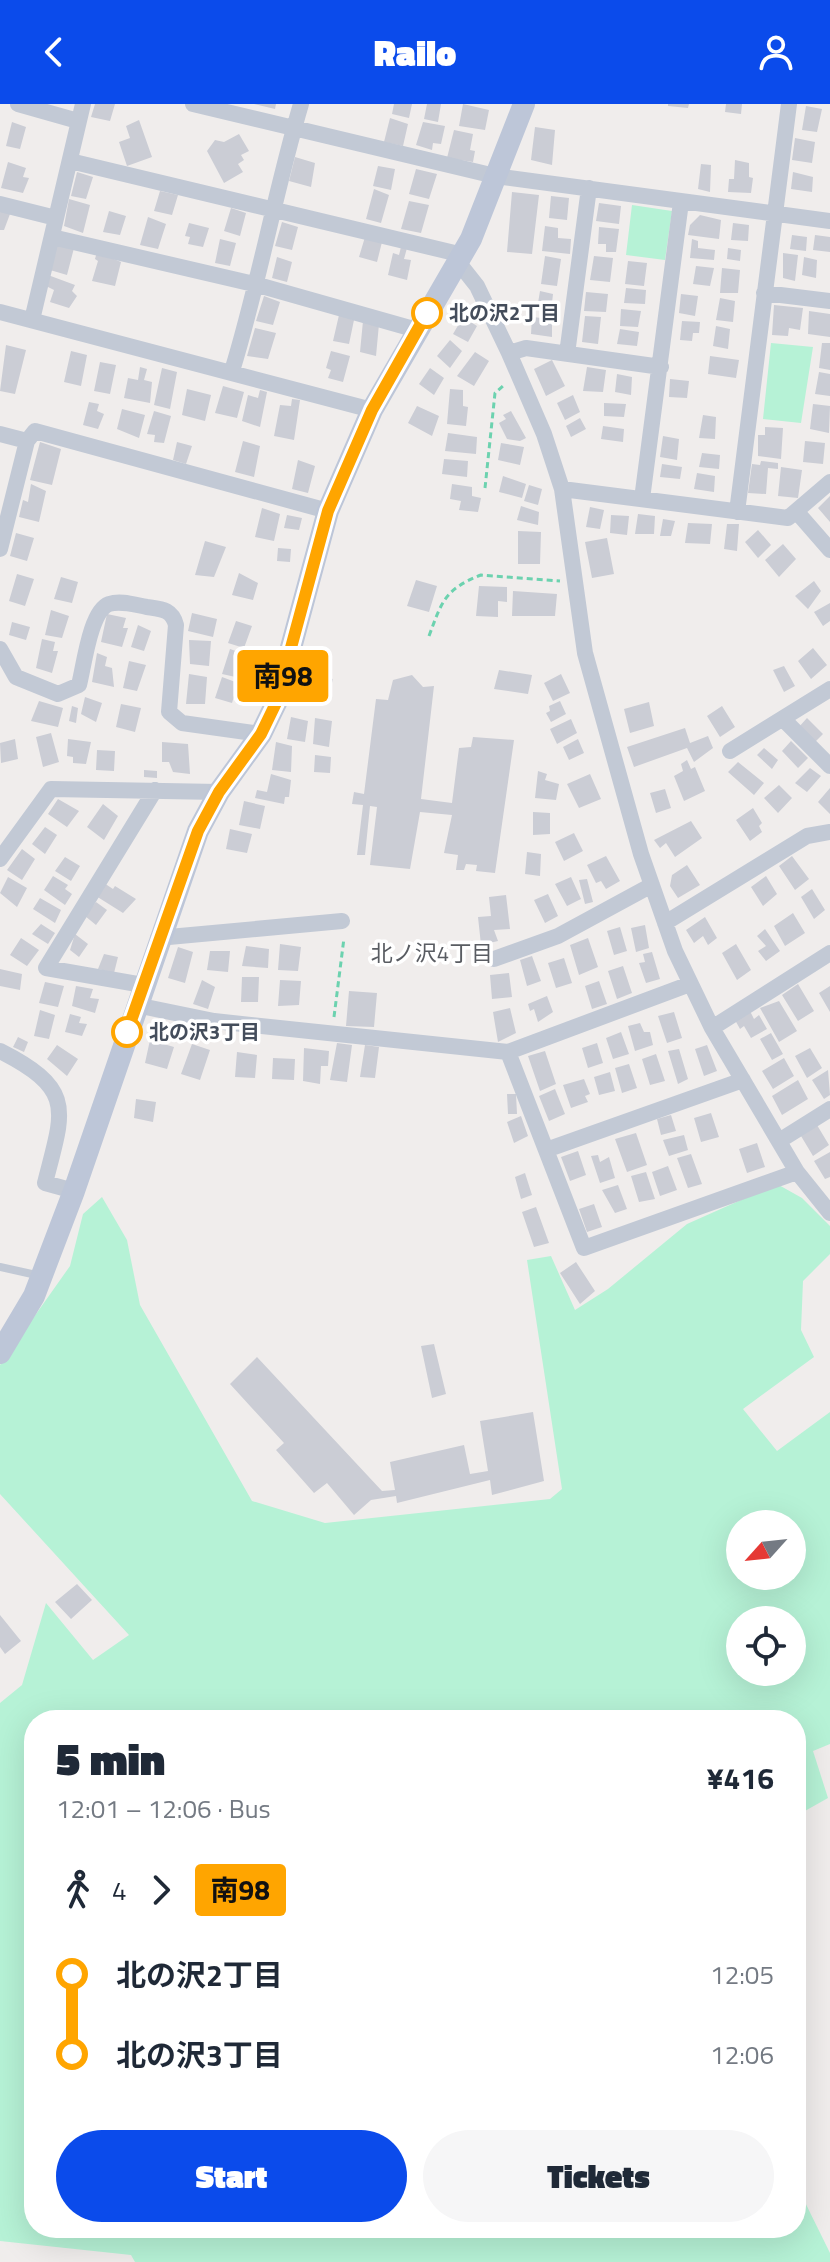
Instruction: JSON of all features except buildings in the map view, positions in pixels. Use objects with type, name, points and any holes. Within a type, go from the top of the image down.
[{"type":"street","points":[[18,104],[78,121]]},
{"type":"street","points":[[32,320],[83,104]]},
{"type":"street","points":[[193,104],[293,131],[495,176],[830,221]]},
{"type":"street","points":[[232,371],[258,285],[273,209],[301,104]]},
{"type":"street","points":[[0,1353],[34,1296],[42,1276],[198,831],[219,792],[261,734],[276,703],[328,511],[372,410],[460,259],[524,104]]},
{"type":"street","points":[[737,512],[789,104]]},
{"type":"street","points":[[70,161],[273,209],[460,259],[477,286],[509,353],[544,434],[562,489],[585,653],[665,923],[712,1028],[797,1172],[828,1209]]},
{"type":"street","points":[[567,354],[589,188]]},
{"type":"street","points":[[642,499],[681,202]]},
{"type":"street","points":[[0,204],[56,218]]},
{"type":"street","points":[[52,237],[258,285],[417,330]]},
{"type":"street","points":[[764,293],[830,301]]},
{"type":"street","points":[[0,312],[372,410]]},
{"type":"street","points":[[509,353],[526,348],[661,367]]},
{"type":"street","points":[[0,549],[27,441],[35,431],[328,511]]},
{"type":"street","points":[[0,434],[27,441]]},
{"type":"street","points":[[562,489],[788,518],[830,482]]},
{"type":"street","points":[[796,511],[830,550]]},
{"type":"street","points":[[0,649],[16,677],[58,694],[79,685],[96,614],[106,605],[119,602],[166,610],[174,616],[176,625],[169,712],[182,723],[261,734]]},
{"type":"street","points":[[730,751],[830,689]]},
{"type":"street","points":[[783,719],[830,766]]},
{"type":"street","points":[[0,859],[51,789],[219,792]]},
{"type":"street","points":[[155,790],[46,968],[214,1021],[508,1052],[690,984]]},
{"type":"street","points":[[665,923],[807,836],[830,832]]},
{"type":"street","points":[[494,959],[558,936],[652,885]]},
{"type":"street","points":[[158,938],[343,930]]},
{"type":"street","points":[[712,1028],[830,953]]},
{"type":"street","points":[[0,1051],[25,1064],[50,1087],[63,1113],[45,1183],[74,1191]]},
{"type":"street","points":[[508,1052],[584,1248],[797,1172]]},
{"type":"street","points":[[546,1150],[743,1080]]},
{"type":"street","points":[[779,1141],[830,1109]]},
{"type":"lane","points":[[0,1267],[42,1276]]},
{"type":"path","points":[[485,488],[495,393],[499,387],[520,378]]},
{"type":"path","points":[[429,636],[443,598],[454,587],[481,575],[574,583]]},
{"type":"path","points":[[332,1033],[343,930]]},
{"type":"green space","points":[[632,205],[672,211],[665,260],[626,255]]},
{"type":"green space","points":[[771,343],[813,347],[801,423],[763,419]]},
{"type":"green space","points":[[777,1184],[802,1198],[830,1226],[830,1254],[803,1281],[801,1330],[814,1357],[743,1409],[777,1451],[830,1412],[830,1744],[813,1751],[828,1798],[806,1810],[806,1710],[24,1710],[24,2238],[806,2238],[806,2204],[830,2253],[830,2262],[135,2262],[131,2255],[0,2241],[0,1703],[22,1685],[46,1603],[93,1660],[129,1635],[0,1494],[0,1365],[70,1266],[83,1214],[102,1197],[127,1240],[140,1305],[252,1501],[325,1523],[550,1499],[562,1489],[527,1260],[551,1256],[575,1310],[608,1289],[687,1224]]},
{"type":"bus line","name":"南98","points":[[127,1032],[198,831],[219,792],[261,734],[276,703],[328,511],[372,410],[427,313]]},
{"type":"place","name":"北の沢2丁目","points":[[427,313]]},
{"type":"place","name":"北の沢3丁目","points":[[127,1032]]},
{"type":"district","name":"北ノ沢4丁目","points":[[432,953]]}]
